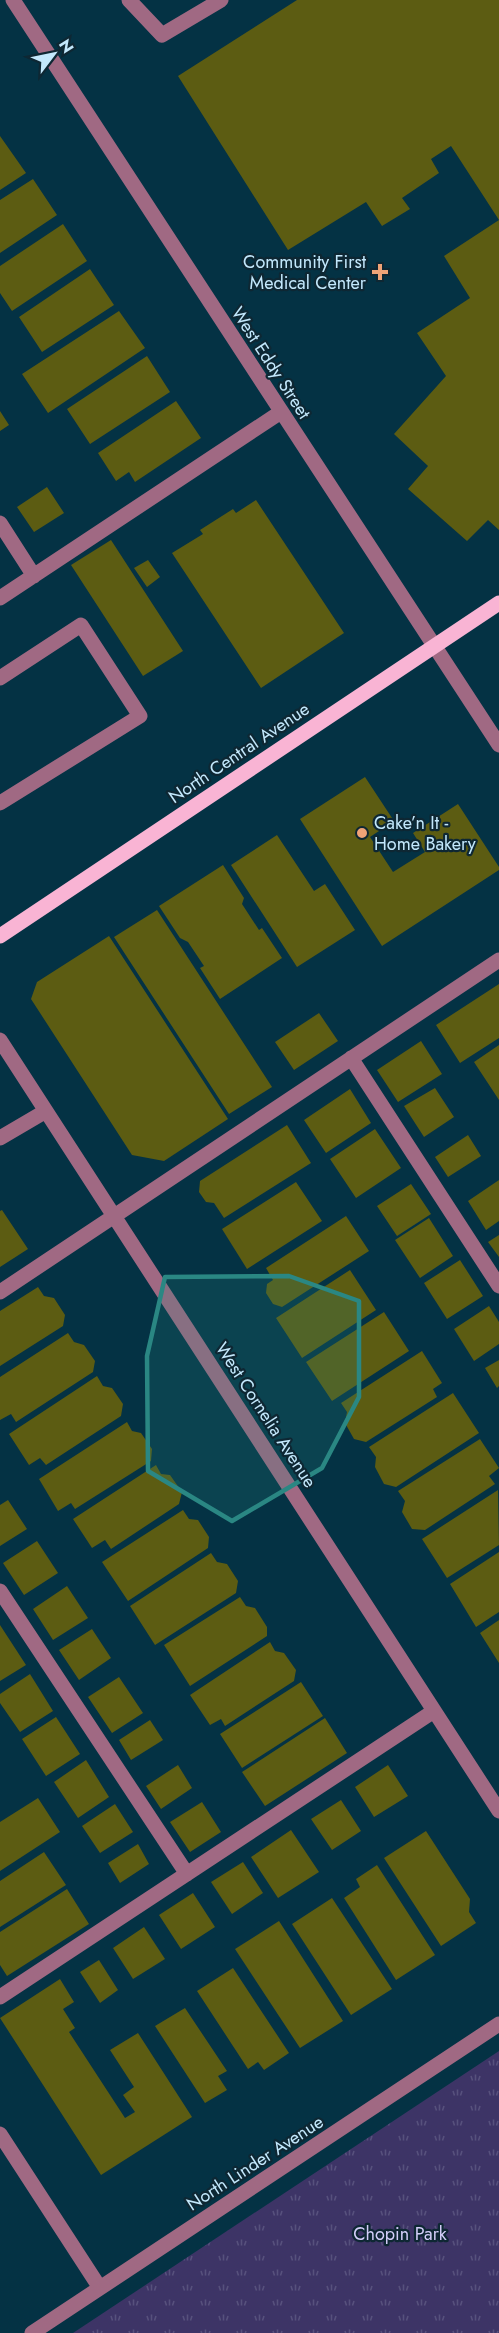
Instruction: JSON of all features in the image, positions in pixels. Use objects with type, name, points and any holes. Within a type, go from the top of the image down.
[{"type":"main road","name":"North Central Avenue","points":[[0,936],[499,603]]},
{"type":"street","name":"West Eddy Street","points":[[13,0],[499,745]]},
{"type":"street","points":[[129,0],[162,35],[221,0]]},
{"type":"street","points":[[0,598],[281,412]]},
{"type":"street","points":[[0,523],[34,576]]},
{"type":"street","points":[[0,678],[81,625],[140,716],[0,803]]},
{"type":"street","points":[[0,1292],[499,960]]},
{"type":"street","name":"West Cornelia Avenue","points":[[0,1040],[499,1811]]},
{"type":"street","points":[[351,1058],[499,1286]]},
{"type":"street","points":[[0,1138],[46,1111]]},
{"type":"street","points":[[0,1591],[186,1874]]},
{"type":"street","points":[[0,1997],[434,1711]]},
{"type":"street","name":"North Linder Avenue","points":[[32,2333],[499,2024]]},
{"type":"street","points":[[0,2134],[100,2288]]},
{"type":"highlighted area","points":[[289,1276],[359,1301],[359,1397],[322,1468],[232,1521],[148,1471],[147,1356],[165,1277]]},
{"type":"green space","name":"Chopin Park","points":[[499,2051],[499,2333],[73,2333]]},
{"type":"building","points":[[297,0],[499,0],[499,220],[451,146],[431,159],[439,173],[402,198],[410,209],[382,226],[366,202],[288,250],[178,76]]},
{"type":"building","points":[[0,136],[26,173],[0,190]]},
{"type":"building","points":[[33,179],[57,215],[0,253],[0,200]]},
{"type":"building","points":[[499,220],[499,530],[488,520],[467,541],[408,489],[428,466],[394,434],[446,376],[417,333],[470,298],[444,256]]},
{"type":"building","points":[[63,224],[87,261],[12,311],[0,293],[0,266]]},
{"type":"building","points":[[90,269],[114,305],[42,352],[19,317]]},
{"type":"building","points":[[119,311],[145,348],[48,413],[22,374]]},
{"type":"building","points":[[147,356],[170,392],[90,444],[67,409]]},
{"type":"building","points":[[176,401],[201,438],[135,482],[129,472],[116,481],[98,453]]},
{"type":"building","points":[[0,411],[9,425],[0,431]]},
{"type":"building","points":[[47,487],[64,513],[34,532],[17,507]]},
{"type":"building","points":[[256,500],[344,633],[261,688],[172,553],[203,534],[200,530],[233,509],[236,513]]},
{"type":"building","points":[[111,540],[183,651],[143,676],[71,565]]},
{"type":"building","points":[[148,560],[160,577],[147,587],[134,568]]},
{"type":"building","points":[[365,777],[394,821],[370,837],[393,872],[425,852],[413,833],[458,804],[499,867],[499,870],[382,946],[300,819]]},
{"type":"building","points":[[277,835],[314,891],[325,884],[355,930],[297,967],[231,865]]},
{"type":"building","points":[[223,865],[244,898],[242,904],[259,930],[262,928],[282,958],[220,999],[200,968],[204,966],[188,942],[180,938],[159,906]]},
{"type":"building","points":[[157,910],[272,1087],[229,1114],[114,937]]},
{"type":"building","points":[[109,936],[228,1119],[164,1161],[132,1155],[31,999],[37,982]]},
{"type":"building","points":[[499,984],[499,1038],[460,1063],[436,1025]]},
{"type":"building","points":[[319,1013],[338,1041],[294,1070],[275,1042]]},
{"type":"building","points":[[421,1041],[442,1074],[398,1102],[377,1070]]},
{"type":"building","points":[[499,1045],[499,1100],[474,1062]]},
{"type":"building","points":[[435,1088],[454,1117],[424,1137],[404,1106]]},
{"type":"building","points":[[350,1089],[371,1123],[326,1153],[304,1120]]},
{"type":"building","points":[[287,1125],[311,1163],[224,1218],[214,1203],[206,1202],[199,1192],[200,1181]]},
{"type":"building","points":[[375,1129],[401,1168],[356,1198],[330,1159]]},
{"type":"building","points":[[468,1135],[481,1156],[448,1177],[435,1157]]},
{"type":"building","points":[[499,1180],[499,1221],[486,1230],[468,1201]]},
{"type":"building","points":[[296,1182],[322,1221],[247,1269],[222,1229]]},
{"type":"building","points":[[411,1184],[431,1214],[397,1236],[377,1206]]},
{"type":"building","points":[[2,1210],[28,1249],[0,1267],[0,1211]]},
{"type":"building","points":[[346,1216],[369,1251],[282,1307],[273,1304],[266,1293],[267,1284],[273,1280],[266,1268]]},
{"type":"building","points":[[429,1218],[453,1256],[420,1278],[395,1240]]},
{"type":"building","points":[[499,1235],[499,1257],[488,1242]]},
{"type":"building","points":[[460,1260],[483,1296],[447,1319],[424,1283]]},
{"type":"building","points":[[350,1270],[376,1310],[302,1358],[276,1318]]},
{"type":"building","points":[[38,1287],[44,1296],[54,1298],[65,1315],[63,1326],[0,1366],[0,1311]]},
{"type":"building","points":[[489,1306],[499,1322],[499,1344],[474,1361],[454,1329]]},
{"type":"building","points":[[384,1312],[409,1351],[332,1401],[306,1362]]},
{"type":"building","points":[[68,1333],[74,1342],[84,1345],[95,1361],[93,1372],[16,1422],[11,1414],[0,1420],[0,1377]]},
{"type":"building","points":[[422,1351],[442,1383],[433,1389],[437,1397],[366,1442],[354,1439],[345,1423],[347,1412],[341,1403]]},
{"type":"building","points":[[499,1360],[499,1386],[497,1388],[485,1368]]},
{"type":"building","points":[[97,1376],[103,1386],[112,1388],[123,1404],[121,1416],[46,1465],[40,1458],[29,1465],[9,1434]]},
{"type":"building","points":[[453,1393],[479,1433],[396,1487],[384,1484],[375,1467],[376,1457],[369,1447]]},
{"type":"building","points":[[127,1422],[132,1431],[141,1433],[152,1449],[151,1461],[75,1509],[71,1503],[58,1511],[39,1479]]},
{"type":"building","points":[[480,1439],[499,1468],[489,1476],[495,1484],[425,1530],[412,1529],[402,1512],[405,1501],[398,1491]]},
{"type":"building","points":[[156,1465],[161,1474],[170,1475],[182,1492],[179,1504],[111,1549],[105,1540],[92,1548],[73,1519]]},
{"type":"building","points":[[498,1490],[499,1545],[447,1578],[422,1539]]},
{"type":"building","points":[[8,1500],[27,1529],[0,1546],[0,1505]]},
{"type":"building","points":[[183,1510],[189,1519],[198,1520],[209,1537],[208,1548],[128,1601],[102,1562]]},
{"type":"building","points":[[37,1541],[58,1573],[24,1595],[3,1563]]},
{"type":"building","points":[[499,1552],[499,1612],[476,1627],[450,1584]]},
{"type":"building","points":[[211,1553],[217,1562],[227,1564],[238,1581],[236,1593],[155,1645],[130,1606]]},
{"type":"building","points":[[67,1586],[88,1618],[53,1640],[33,1609]]},
{"type":"building","points":[[240,1597],[246,1606],[255,1608],[267,1627],[267,1636],[190,1686],[164,1645]]},
{"type":"building","points":[[499,1620],[499,1663],[480,1633]]},
{"type":"building","points":[[0,1625],[26,1665],[0,1681]]},
{"type":"building","points":[[92,1629],[111,1658],[79,1680],[59,1650]]},
{"type":"building","points":[[270,1642],[275,1651],[284,1653],[296,1670],[294,1681],[225,1726],[221,1719],[210,1725],[190,1695]]},
{"type":"building","points":[[30,1674],[53,1711],[20,1732],[0,1703],[0,1694]]},
{"type":"building","points":[[119,1677],[143,1713],[112,1733],[88,1697]]},
{"type":"building","points":[[301,1682],[323,1716],[242,1768],[220,1734]]},
{"type":"building","points":[[56,1717],[80,1754],[46,1776],[22,1739]]},
{"type":"building","points":[[325,1718],[347,1753],[265,1806],[242,1772]]},
{"type":"building","points":[[150,1720],[163,1740],[131,1760],[119,1740]]},
{"type":"building","points":[[86,1760],[109,1797],[78,1818],[54,1782]]},
{"type":"building","points":[[178,1765],[192,1788],[161,1809],[146,1786]]},
{"type":"building","points":[[388,1765],[408,1796],[374,1817],[355,1787]]},
{"type":"building","points":[[38,1798],[60,1832],[0,1871],[0,1822]]},
{"type":"building","points":[[341,1800],[361,1831],[332,1850],[311,1819]]},
{"type":"building","points":[[202,1802],[221,1832],[190,1852],[170,1822]]},
{"type":"building","points":[[115,1804],[133,1832],[100,1853],[82,1826]]},
{"type":"building","points":[[291,1830],[319,1872],[278,1898],[251,1857]]},
{"type":"building","points":[[426,1831],[470,1899],[469,1912],[476,1923],[441,1946],[384,1858]]},
{"type":"building","points":[[138,1844],[149,1864],[120,1883],[108,1863]]},
{"type":"building","points":[[44,1852],[66,1885],[0,1927],[0,1881]]},
{"type":"building","points":[[243,1862],[263,1893],[232,1914],[211,1882]]},
{"type":"building","points":[[377,1865],[435,1955],[396,1980],[344,1898],[360,1887],[356,1879]]},
{"type":"building","points":[[67,1889],[89,1924],[7,1976],[0,1965],[0,1932]]},
{"type":"building","points":[[193,1893],[215,1927],[181,1949],[159,1915]]},
{"type":"building","points":[[332,1898],[392,1989],[351,2015],[292,1924]]},
{"type":"building","points":[[279,1921],[343,2021],[300,2048],[235,1949]]},
{"type":"building","points":[[144,1927],[165,1959],[133,1979],[113,1948]]},
{"type":"building","points":[[99,1960],[118,1990],[100,2003],[80,1972]]},
{"type":"building","points":[[233,1968],[289,2053],[264,2070],[258,2062],[248,2069],[197,1991]]},
{"type":"building","points":[[60,1979],[74,2002],[63,2009],[75,2028],[69,2032],[125,2118],[135,2112],[123,2095],[134,2087],[110,2050],[138,2033],[192,2117],[101,2175],[0,2018]]},
{"type":"building","points":[[185,2008],[227,2071],[218,2076],[227,2090],[205,2103],[155,2026]]},
{"type":"place","name":"Community First Medical Center","points":[[380,272]]},
{"type":"place","name":"Cake’n It - Home Bakery","points":[[362,833]]}]
